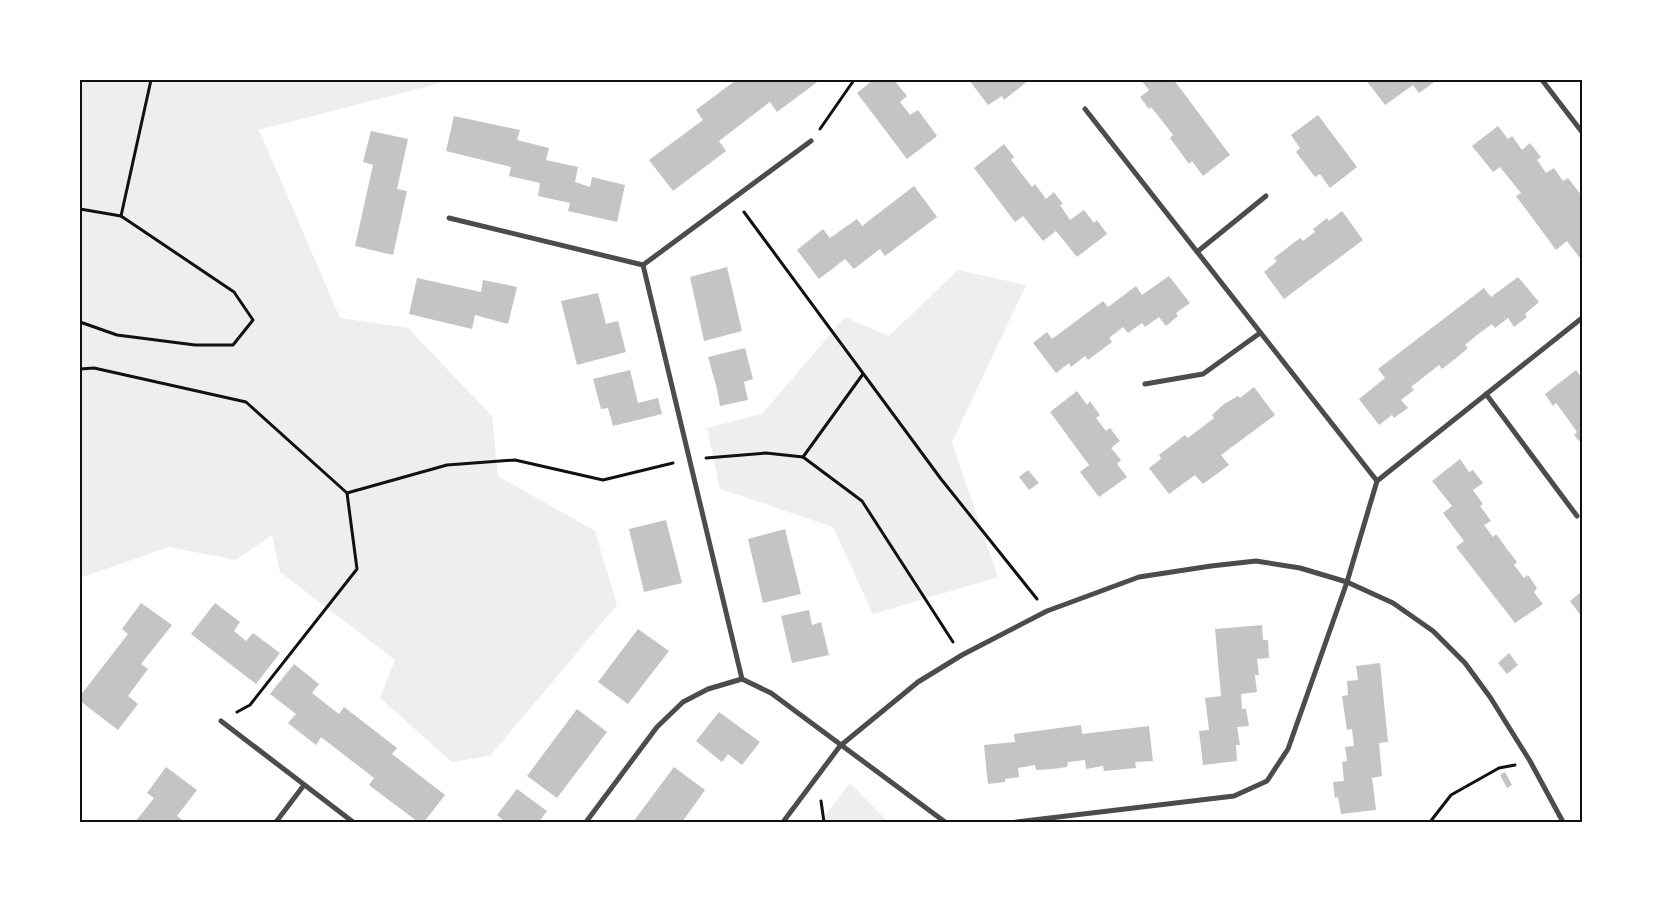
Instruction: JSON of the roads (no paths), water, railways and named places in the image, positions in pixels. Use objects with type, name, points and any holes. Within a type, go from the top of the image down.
[{"type":"street","points":[[1542,80],[1582,132]]},
{"type":"street","points":[[1084,110],[1377,481]]},
{"type":"street","points":[[449,218],[643,265],[735,199],[811,141]]},
{"type":"street","points":[[1197,252],[1266,196]]},
{"type":"street","points":[[643,265],[742,679]]},
{"type":"street","points":[[1016,822],[1234,796],[1268,781],[1288,749],[1347,582],[1377,481],[1582,318]]},
{"type":"street","points":[[1145,384],[1203,374],[1260,333]]},
{"type":"street","points":[[1486,394],[1577,516]]},
{"type":"street","points":[[784,822],[840,746],[918,682],[962,655],[1047,611],[1139,577],[1256,561],[1300,568],[1347,582],[1393,603],[1433,631],[1465,663],[1490,697],[1530,761],[1563,822]]},
{"type":"street","points":[[586,822],[658,727],[683,702],[708,689],[742,679],[771,694],[945,822]]},
{"type":"street","points":[[221,721],[353,822]]},
{"type":"street","points":[[276,822],[304,785]]}]
